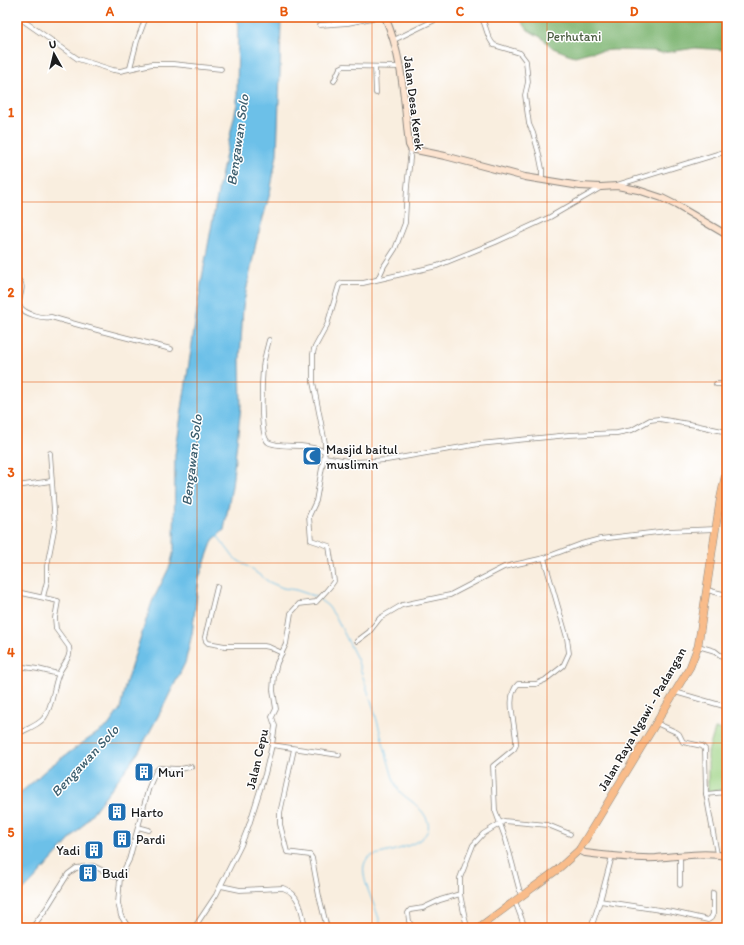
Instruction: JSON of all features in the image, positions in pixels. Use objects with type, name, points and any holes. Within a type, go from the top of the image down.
[{"type":"highway","name":"Jalan Raya Ngawi - Padangan","points":[[478,928],[514,900],[557,870],[579,850],[690,667],[698,646],[727,467]]},
{"type":"street","points":[[18,17],[78,59],[120,71],[152,64],[173,64],[221,69]]},
{"type":"street","points":[[130,68],[137,41],[146,17]]},
{"type":"street","points":[[320,26],[348,23],[377,17]]},
{"type":"street","name":"Jalan Desa Kerek","points":[[378,279],[395,249],[405,223],[411,149],[409,145],[400,67],[394,40],[385,17]]},
{"type":"street","points":[[394,40],[444,17]]},
{"type":"street","points":[[481,17],[487,35],[494,45],[520,53],[526,61],[528,82],[525,95],[529,124],[539,154],[542,179]]},
{"type":"street","points":[[334,81],[340,68],[344,66],[400,67]]},
{"type":"street","points":[[375,67],[376,93]]},
{"type":"street","points":[[411,149],[445,156],[525,177],[580,186],[601,187],[617,186],[727,151]]},
{"type":"street","points":[[617,186],[638,190],[662,198],[727,235]]},
{"type":"street","points":[[601,187],[550,217],[496,242],[437,266],[363,283],[342,283],[340,285],[327,325],[313,351],[312,361],[313,382],[325,443],[325,457],[354,462],[386,460],[478,444],[570,435],[617,433],[632,430],[650,420],[659,419],[727,432]]},
{"type":"street","points":[[17,279],[22,285],[19,306],[30,313],[46,318],[52,317],[137,342],[171,349]]},
{"type":"street","points":[[269,340],[264,365],[262,413],[266,441],[270,443],[302,446],[326,451]]},
{"type":"street","points":[[716,384],[727,384]]},
{"type":"street","points":[[43,597],[48,581],[47,566],[55,525],[50,453]]},
{"type":"street","name":"Jalan Cepu","points":[[194,928],[221,886],[241,845],[265,774],[275,726],[272,715],[276,708],[273,682],[275,670],[286,644],[291,611],[301,603],[316,602],[334,581],[330,548],[328,545],[311,540],[308,518],[316,501],[325,457]]},
{"type":"street","points":[[17,486],[51,481]]},
{"type":"street","points":[[357,640],[369,632],[380,618],[402,605],[444,597],[500,569],[544,558],[580,544],[600,539],[674,530],[716,529]]},
{"type":"street","points":[[521,896],[494,801],[493,766],[514,749],[516,745],[511,712],[514,688],[518,684],[536,684],[546,680],[563,666],[569,653],[567,638],[544,558]]},
{"type":"street","points":[[217,587],[205,637],[206,641],[225,646],[269,647],[282,653]]},
{"type":"street","points":[[708,590],[727,595]]},
{"type":"street","points":[[17,592],[58,601],[55,618],[56,630],[70,649],[66,661],[58,674],[51,702],[45,717],[17,734]]},
{"type":"street","points":[[698,646],[715,651],[720,655],[727,657]]},
{"type":"street","points":[[17,666],[58,674]]},
{"type":"street","points":[[674,692],[727,707]]},
{"type":"street","points":[[656,723],[679,734],[683,742],[702,746],[705,749],[706,794],[717,854]]},
{"type":"street","points":[[272,745],[339,755]]},
{"type":"street","points":[[221,886],[240,890],[283,888],[295,895],[300,904],[305,927],[326,926],[312,858],[310,855],[287,852],[280,824],[280,813],[294,749]]},
{"type":"street","points":[[129,928],[121,916],[118,903],[120,878],[129,860],[149,787],[158,769],[190,767]]},
{"type":"street","points":[[706,794],[727,792]]},
{"type":"street","points":[[467,928],[460,894],[460,878],[473,846],[483,834],[508,820],[548,825],[570,834]]},
{"type":"street","points":[[138,827],[149,830]]},
{"type":"street","points":[[579,850],[585,853],[612,856],[655,858],[680,855],[717,854],[727,856]]},
{"type":"street","points":[[680,855],[680,884]]},
{"type":"street","points":[[591,928],[612,856]]},
{"type":"street","points":[[32,928],[68,874],[76,868],[93,866],[120,878]]},
{"type":"street","points":[[600,901],[672,912],[708,920],[713,914],[713,893]]},
{"type":"street","points":[[412,928],[408,916],[410,910],[423,908],[440,900],[460,894]]},
{"type":"street","points":[[514,900],[525,928]]},
{"type":"green space","name":"Perhutani","points":[[518,17],[727,17],[727,50],[695,48],[662,53],[654,51],[613,50],[590,52],[575,56],[553,48],[542,38],[528,30]]},
{"type":"green space","points":[[715,729],[727,730],[727,789],[708,792],[708,752]]},
{"type":"water","name":"Bengawan Solo","points":[[238,17],[281,17],[280,74],[277,154],[270,193],[256,243],[243,307],[240,360],[241,406],[232,486],[224,530],[213,540],[199,578],[192,634],[185,663],[138,753],[84,824],[17,897],[17,796],[48,768],[108,726],[120,709],[126,682],[152,602],[170,566],[174,550],[175,455],[202,278],[219,186],[237,104]]},
{"type":"waterway","points":[[217,535],[234,558],[269,582],[283,588],[296,590],[318,598]]},
{"type":"waterway","points":[[320,600],[328,606],[337,619],[357,659],[396,785],[400,792],[419,808],[427,820],[428,829],[424,837],[404,847],[371,856],[365,861],[365,879],[381,928]]},
{"type":"place","name":"Masjid baitul muslimin","points":[[312,456]]},
{"type":"place","name":"Muri","points":[[144,772]]},
{"type":"place","name":"Harto","points":[[117,812]]},
{"type":"place","name":"Pardi","points":[[122,839]]},
{"type":"place","name":"Yadi","points":[[94,850]]},
{"type":"place","name":"Budi","points":[[88,873]]}]
